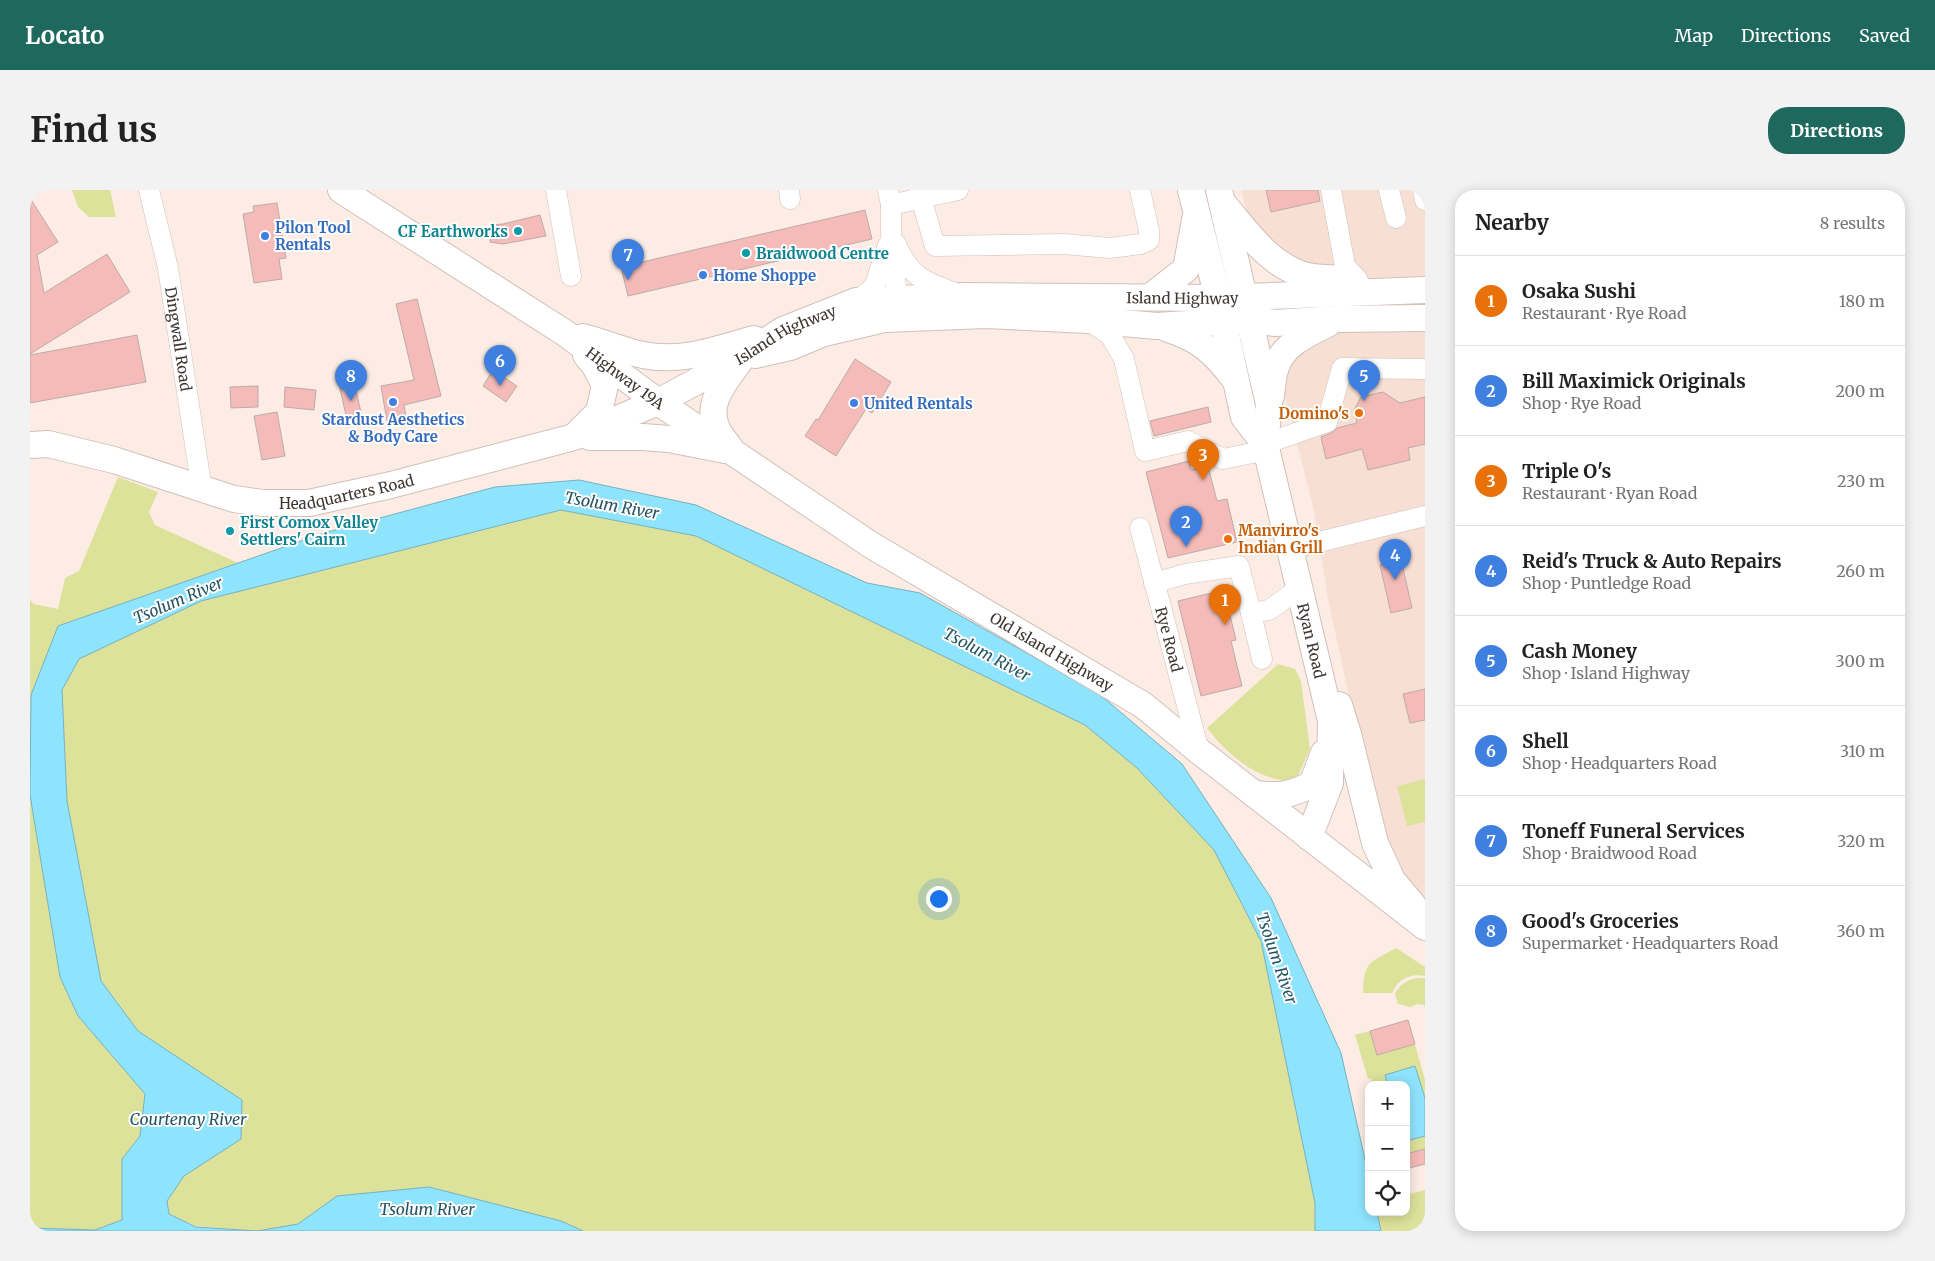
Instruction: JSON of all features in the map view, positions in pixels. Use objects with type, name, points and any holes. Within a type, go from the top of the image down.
[{"type":"main road","points":[[341,190],[566,333],[638,354],[666,358],[706,353],[783,330]]},
{"type":"main road","points":[[1220,196],[1257,244],[1272,259],[1304,275],[1358,280],[1415,290]]},
{"type":"main road","name":"Ryan Road","points":[[1220,196],[1248,308],[1269,404],[1266,447],[1331,721],[1330,782],[1309,837]]},
{"type":"main road","points":[[1150,297],[1186,269],[1194,201]]},
{"type":"main road","name":"Ryan Road","points":[[1194,201],[1244,418],[1266,447]]},
{"type":"main road","name":"Island Highway","points":[[742,358],[783,330],[856,301],[890,309],[1087,320],[1157,326],[1220,310],[1248,308],[1270,297],[1415,290]]},
{"type":"main road","name":"Island Highway","points":[[742,358],[790,348],[824,333],[890,309],[964,296],[1150,297],[1220,310]]},
{"type":"main road","name":"Island Highway","points":[[1248,308],[1275,322],[1425,318]]},
{"type":"main road","points":[[1269,404],[1276,365],[1286,348],[1303,336],[1337,319]]},
{"type":"main road","points":[[1157,326],[1188,335],[1205,346],[1218,358],[1235,380]]},
{"type":"main road","points":[[566,333],[595,366],[605,386],[600,412],[574,437]]},
{"type":"main road","name":"Highway 19A","points":[[566,333],[658,402],[742,358]]},
{"type":"main road","points":[[732,451],[716,428],[713,410],[716,395],[742,358]]},
{"type":"main road","name":"Headquarters Road","points":[[30,446],[48,444],[114,460],[234,499],[264,503],[309,503],[391,485],[574,437],[658,402]]},
{"type":"main road","name":"Old Island Highway","points":[[658,402],[871,544],[1143,705],[1199,751],[1425,927]]},
{"type":"main road","points":[[574,437],[662,439],[732,451]]},
{"type":"main road","points":[[1300,588],[1348,734],[1374,843],[1392,880],[1425,921]]},
{"type":"main road","points":[[1254,794],[1276,796],[1297,793],[1312,784],[1322,761],[1331,721]]},
{"type":"street","name":"Dingwall Road","points":[[149,190],[168,268],[202,490]]},
{"type":"street","points":[[556,190],[571,276]]},
{"type":"street","points":[[890,309],[890,197],[921,198],[958,190]]},
{"type":"street","points":[[921,198],[935,246],[1054,244],[1110,248],[1141,244],[1149,240],[1150,230],[1140,190]]},
{"type":"street","points":[[1331,190],[1344,266],[1358,280]]},
{"type":"street","points":[[1389,190],[1396,218]]},
{"type":"street","points":[[1423,190],[1425,200]]},
{"type":"street","points":[[891,233],[909,269],[928,283],[964,296]]},
{"type":"street","points":[[856,301],[875,285],[891,233]]},
{"type":"street","points":[[1087,320],[1110,335],[1124,359],[1145,451],[1188,441],[1223,460],[1266,447],[1327,422],[1342,368],[1425,369]]},
{"type":"street","points":[[1290,549],[1425,516]]},
{"type":"street","name":"Rye Road","points":[[1140,528],[1199,751]]},
{"type":"street","points":[[1154,583],[1186,574],[1239,566],[1262,659]]},
{"type":"street","points":[[1251,613],[1268,610],[1300,588]]},
{"type":"shaded area","points":[[1241,190],[1425,190],[1425,276],[1358,280],[1284,269],[1247,213]]},
{"type":"shaded area","points":[[1425,328],[1425,905],[1392,860],[1358,739],[1328,599],[1314,511],[1283,388],[1284,361],[1337,330]]},
{"type":"green space","points":[[72,190],[110,190],[116,217],[89,217],[78,207]]},
{"type":"green space","points":[[118,477],[158,492],[149,512],[155,525],[238,563],[58,626],[30,727],[30,600],[34,604],[58,609],[65,578],[79,571]]},
{"type":"green space","points":[[561,510],[696,536],[1085,725],[1137,768],[1214,850],[1261,941],[1315,1203],[1315,1231],[583,1231],[561,1221],[429,1187],[337,1196],[298,1224],[257,1231],[196,1226],[169,1214],[167,1201],[184,1175],[240,1139],[242,1100],[138,1031],[101,981],[67,801],[62,690],[79,659],[201,601]]},
{"type":"green space","points":[[1278,664],[1295,669],[1301,681],[1310,749],[1297,778],[1283,780],[1259,773],[1239,761],[1207,728]]},
{"type":"green space","points":[[1425,779],[1425,822],[1407,826],[1397,786]]},
{"type":"green space","points":[[30,795],[60,977],[78,1016],[145,1094],[140,1136],[122,1159],[122,1220],[95,1230],[30,1228]]},
{"type":"green space","points":[[1396,948],[1425,967],[1425,976],[1414,975],[1405,978],[1392,993],[1363,993],[1367,968],[1374,960]]},
{"type":"green space","points":[[1425,978],[1425,1008],[1424,1005],[1418,1004],[1410,1007],[1398,1004],[1395,994],[1399,988],[1409,980]]},
{"type":"green space","points":[[1408,1020],[1425,1080],[1425,1164],[1410,1168],[1410,1081],[1372,1081],[1371,1078],[1368,1079],[1355,1035]]},
{"type":"green space","points":[[1425,1190],[1425,1231],[1381,1231],[1378,1216],[1410,1216],[1410,1194]]},
{"type":"water","name":"Courtenay River","points":[[579,480],[696,505],[867,583],[920,593],[1098,693],[1182,764],[1271,898],[1341,1053],[1365,1159],[1365,1216],[1378,1216],[1381,1231],[1315,1231],[1315,1203],[1261,941],[1214,850],[1137,768],[1085,725],[696,536],[561,510],[201,601],[79,659],[62,690],[67,801],[101,981],[138,1031],[242,1100],[241,1139],[184,1176],[167,1201],[169,1214],[196,1227],[257,1231],[30,1231],[30,1228],[95,1230],[122,1220],[122,1159],[140,1136],[145,1094],[78,1016],[60,977],[30,795],[31,695],[58,626],[324,533],[495,487]]},
{"type":"water","points":[[1415,1066],[1425,1098],[1425,1136],[1410,1140],[1410,1081],[1387,1081],[1385,1075]]},
{"type":"water","name":"Tsolum River","points":[[429,1187],[561,1221],[583,1231],[257,1231],[298,1224],[337,1196]]},
{"type":"building","points":[[1266,190],[1318,190],[1320,201],[1271,212]]},
{"type":"building","points":[[30,198],[58,242],[37,255],[44,293],[107,254],[130,292],[30,354]]},
{"type":"building","name":"Pilon Tool Rentals","points":[[277,203],[286,258],[279,259],[282,279],[254,283],[243,214],[254,212],[253,206]]},
{"type":"building","name":"Braidwood Centre","points":[[865,210],[872,239],[628,296],[621,267]]},
{"type":"building","name":"CF Earthworks","points":[[540,215],[546,236],[503,244],[490,242],[492,225]]},
{"type":"building","points":[[417,299],[441,396],[404,405],[406,417],[387,421],[381,386],[414,380],[396,304]]},
{"type":"building","points":[[137,335],[146,382],[30,403],[30,355]]},
{"type":"building","name":"United Rentals","points":[[855,359],[891,382],[872,413],[866,409],[836,456],[805,436],[816,419],[818,420]]},
{"type":"building","points":[[493,370],[517,386],[506,402],[483,386]]},
{"type":"building","points":[[354,381],[362,417],[347,420],[339,384]]},
{"type":"building","points":[[258,386],[258,407],[231,408],[230,387]]},
{"type":"building","points":[[285,387],[316,390],[314,410],[284,407]]},
{"type":"building","points":[[1383,392],[1400,403],[1425,397],[1425,444],[1408,448],[1410,460],[1368,470],[1362,449],[1326,459],[1321,437],[1337,428],[1357,423],[1354,410],[1361,397]]},
{"type":"building","points":[[1208,407],[1211,422],[1154,436],[1150,421]]},
{"type":"building","points":[[277,412],[285,456],[262,460],[254,416]]},
{"type":"building","points":[[1189,461],[1191,470],[1208,466],[1217,501],[1227,499],[1237,542],[1168,558],[1146,472]]},
{"type":"building","points":[[1401,560],[1412,608],[1391,613],[1380,565]]},
{"type":"building","points":[[1224,590],[1236,640],[1231,641],[1242,686],[1201,696],[1178,601]]},
{"type":"building","points":[[1425,689],[1425,720],[1410,723],[1403,694]]},
{"type":"building","points":[[1408,1020],[1415,1044],[1377,1055],[1370,1031]]},
{"type":"building","points":[[1425,1149],[1425,1164],[1410,1168],[1410,1153]]},
{"type":"place","name":"CF Earthworks","points":[[518,231]]},
{"type":"place","name":"Pilon Tool Rentals","points":[[265,236]]},
{"type":"place","name":"Braidwood Centre","points":[[746,253]]},
{"type":"place","name":"Home Shoppe","points":[[703,275]]},
{"type":"place","name":"Toneff Funeral Services","points":[[628,280]]},
{"type":"place","name":"Shell","points":[[500,386]]},
{"type":"place","name":"Good's Groceries","points":[[351,401]]},
{"type":"place","name":"Cash Money","points":[[1364,401]]},
{"type":"place","name":"Stardust Aesthetics & Body Care","points":[[393,402]]},
{"type":"place","name":"United Rentals","points":[[854,403]]},
{"type":"place","name":"Domino's","points":[[1359,413]]},
{"type":"place","name":"Triple O's","points":[[1203,480]]},
{"type":"place","name":"First Comox Valley Settlers' Cairn","points":[[230,531]]},
{"type":"place","name":"Manvirro's Indian Grill","points":[[1228,539]]},
{"type":"place","name":"Bill Maximick Originals","points":[[1186,547]]},
{"type":"place","name":"Reid's Truck & Auto Repairs","points":[[1395,580]]},
{"type":"place","name":"Osaka Sushi","points":[[1225,625]]}]
